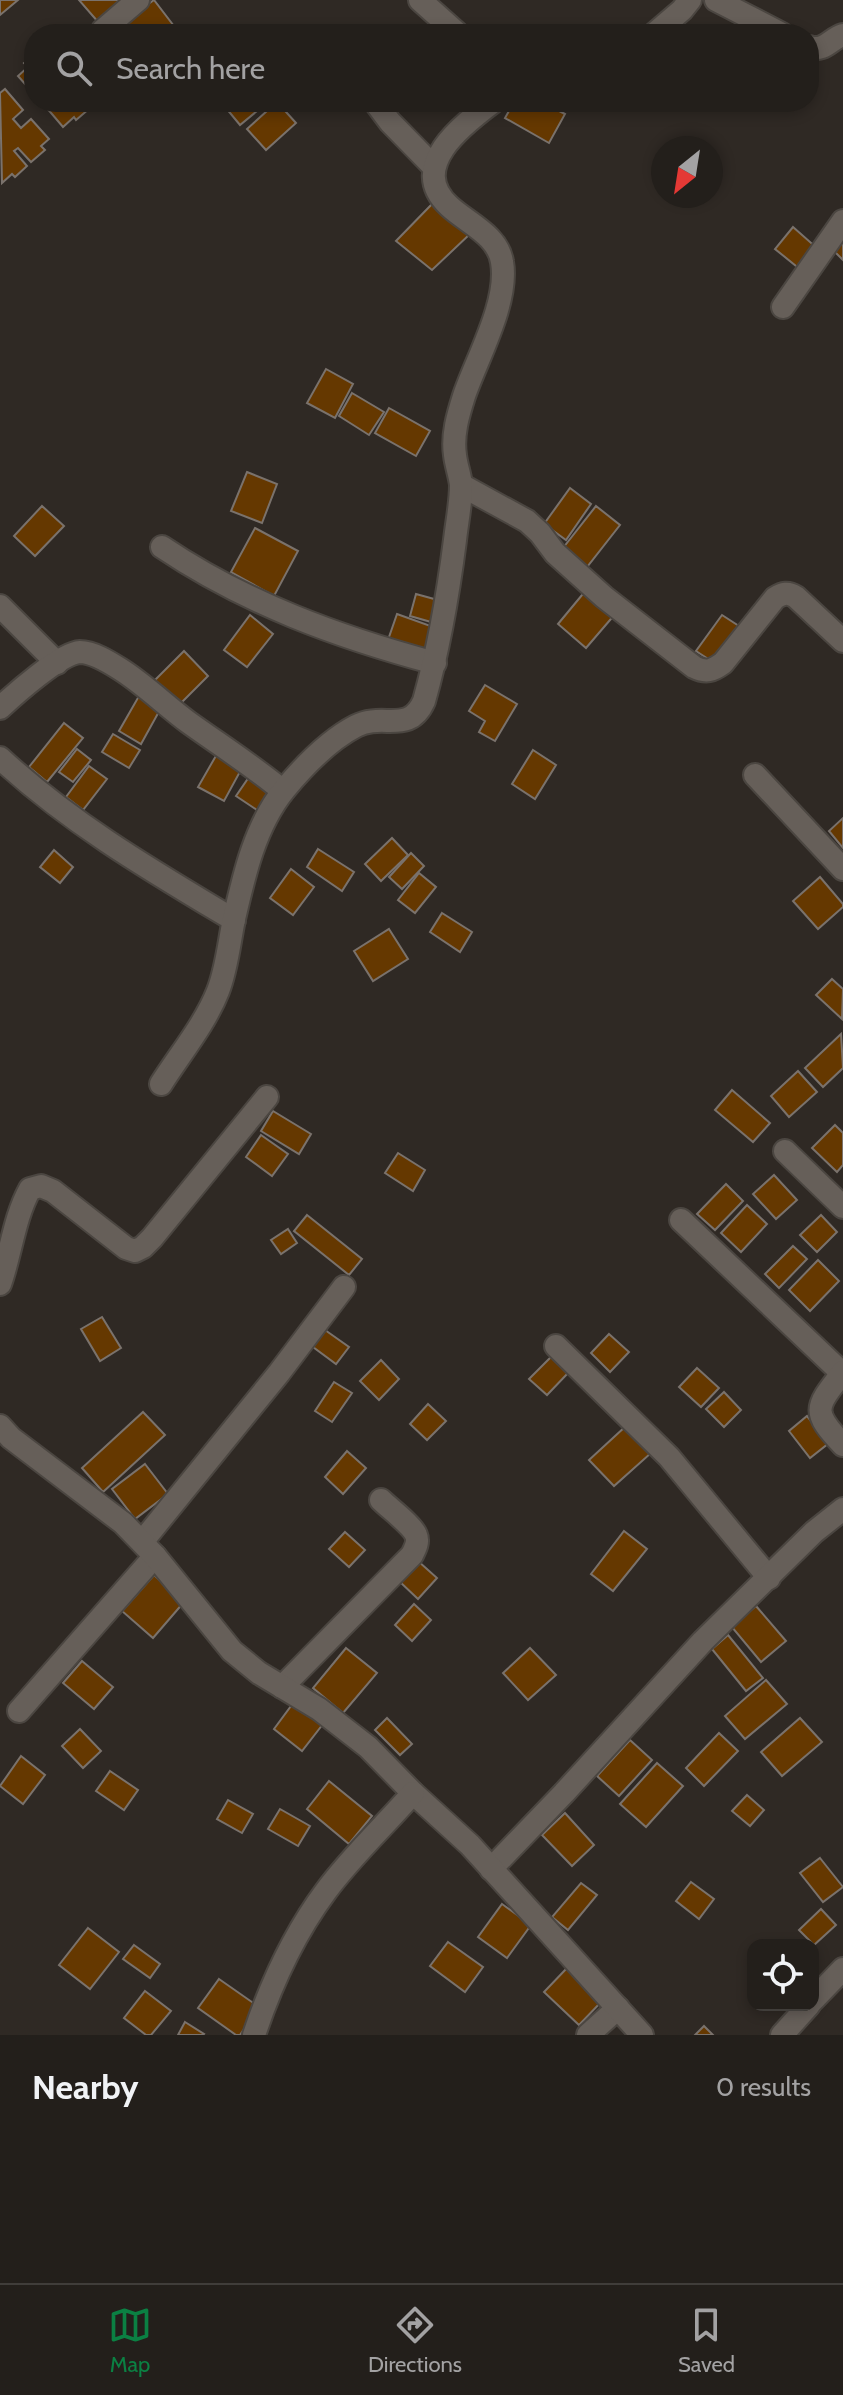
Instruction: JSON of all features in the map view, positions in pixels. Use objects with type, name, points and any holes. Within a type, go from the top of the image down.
[{"type":"street","points":[[110,24],[138,0]]},
{"type":"street","points":[[666,24],[690,0]]},
{"type":"street","points":[[716,0],[763,24]]},
{"type":"street","points":[[423,1],[447,24]]},
{"type":"street","points":[[819,49],[843,35]]},
{"type":"street","points":[[382,112],[434,167]]},
{"type":"street","points":[[161,1084],[218,991],[254,847],[263,823],[283,791],[311,761],[356,726],[374,720],[413,719],[424,701],[444,616],[461,485],[454,454],[455,426],[503,287],[502,261],[494,243],[448,205],[434,188],[434,167],[448,140],[479,112]]},
{"type":"street","points":[[783,307],[843,221]]},
{"type":"street","points":[[461,485],[527,521],[555,553],[604,597],[704,672],[714,670],[723,663],[782,593],[796,597],[843,641]]},
{"type":"street","points":[[162,547],[198,572],[250,599],[308,623],[435,663]]},
{"type":"street","points":[[0,606],[57,663]]},
{"type":"street","points":[[0,708],[64,658],[79,652],[95,656],[121,670],[283,791]]},
{"type":"street","points":[[0,758],[73,819],[141,865],[234,920]]},
{"type":"street","points":[[755,775],[843,869]]},
{"type":"street","points":[[0,1284],[22,1204],[30,1189],[41,1186],[53,1191],[126,1248],[135,1251],[152,1238],[267,1097]]},
{"type":"street","points":[[785,1151],[843,1207]]},
{"type":"street","points":[[681,1220],[842,1373],[821,1403],[820,1416],[822,1423],[843,1445]]},
{"type":"street","points":[[19,1711],[149,1549],[344,1287]]},
{"type":"street","points":[[556,1346],[669,1457],[769,1578]]},
{"type":"street","points":[[0,1426],[11,1438],[123,1523],[149,1549],[232,1651],[259,1673],[319,1709],[368,1747],[470,1845],[642,2035]]},
{"type":"street","points":[[282,1687],[412,1555],[417,1536],[381,1500]]},
{"type":"street","points":[[491,1869],[703,1641],[814,1532],[843,1509]]},
{"type":"street","points":[[254,2035],[289,1950],[326,1890],[413,1793]]},
{"type":"street","points":[[819,1994],[843,1969]]},
{"type":"street","points":[[588,2035],[618,2008]]},
{"type":"street","points":[[782,2035],[804,2011]]},
{"type":"building","points":[[0,0],[18,0],[0,15]]},
{"type":"building","points":[[79,0],[126,0],[99,23]]},
{"type":"building","points":[[154,0],[172,24],[121,24]]},
{"type":"building","points":[[5,89],[23,110],[13,119],[21,128],[31,119],[49,139],[41,146],[45,150],[31,162],[18,148],[14,151],[27,166],[2,183],[0,93]]},
{"type":"building","points":[[50,112],[85,112],[76,120],[74,117],[63,127]]},
{"type":"building","points":[[229,112],[256,112],[240,125]]},
{"type":"building","points":[[266,112],[286,112],[296,123],[266,150],[247,129]]},
{"type":"building","points":[[508,112],[565,114],[549,143],[505,118]]},
{"type":"building","points":[[435,201],[471,233],[432,270],[396,241]]},
{"type":"building","points":[[793,227],[818,249],[801,270],[775,249]]},
{"type":"building","points":[[843,237],[843,260],[831,248]]},
{"type":"building","points":[[326,369],[353,384],[335,418],[307,403]]},
{"type":"building","points":[[352,393],[384,412],[369,435],[339,416]]},
{"type":"building","points":[[389,408],[430,431],[416,456],[375,433]]},
{"type":"building","points":[[247,472],[277,484],[262,523],[231,511]]},
{"type":"building","points":[[570,488],[591,504],[566,540],[544,524]]},
{"type":"building","points":[[42,506],[64,526],[35,556],[14,536]]},
{"type":"building","points":[[596,506],[620,525],[587,567],[563,548]]},
{"type":"building","points":[[255,528],[298,551],[274,596],[231,572]]},
{"type":"building","points":[[587,589],[616,613],[586,648],[558,624]]},
{"type":"building","points":[[416,594],[445,602],[438,624],[410,616]]},
{"type":"building","points":[[397,614],[439,629],[430,655],[388,640]]},
{"type":"building","points":[[250,615],[273,634],[247,667],[224,650]]},
{"type":"building","points":[[722,615],[742,628],[716,664],[696,651]]},
{"type":"building","points":[[184,651],[208,676],[177,707],[152,683]]},
{"type":"building","points":[[485,685],[517,704],[495,741],[479,732],[485,721],[469,711]]},
{"type":"building","points":[[139,696],[161,708],[141,744],[119,731]]},
{"type":"building","points":[[64,723],[83,738],[47,782],[29,767]]},
{"type":"building","points":[[113,734],[140,750],[129,768],[102,752]]},
{"type":"building","points":[[77,749],[91,760],[73,782],[59,772]]},
{"type":"building","points":[[533,750],[556,765],[535,799],[512,784]]},
{"type":"building","points":[[217,754],[242,768],[224,801],[198,787]]},
{"type":"building","points":[[89,766],[107,779],[83,810],[66,797]]},
{"type":"building","points":[[249,777],[272,794],[260,812],[236,796]]},
{"type":"building","points":[[843,818],[843,848],[829,831]]},
{"type":"building","points":[[392,838],[408,855],[381,881],[365,864]]},
{"type":"building","points":[[318,849],[354,872],[342,891],[307,867]]},
{"type":"building","points":[[54,850],[73,867],[60,883],[40,867]]},
{"type":"building","points":[[411,853],[424,866],[402,889],[389,877]]},
{"type":"building","points":[[291,869],[314,887],[293,915],[270,898]]},
{"type":"building","points":[[419,873],[436,887],[415,913],[398,900]]},
{"type":"building","points":[[820,877],[843,907],[818,929],[793,901]]},
{"type":"building","points":[[442,913],[472,932],[460,952],[430,932]]},
{"type":"building","points":[[389,929],[408,959],[373,981],[354,951]]},
{"type":"building","points":[[832,979],[843,989],[842,1019],[816,995]]},
{"type":"building","points":[[841,1034],[843,1068],[823,1087],[805,1068]]},
{"type":"building","points":[[798,1071],[817,1092],[789,1117],[771,1096]]},
{"type":"building","points":[[732,1090],[770,1123],[753,1142],[715,1110]]},
{"type":"building","points":[[273,1111],[311,1134],[299,1154],[261,1131]]},
{"type":"building","points":[[835,1125],[843,1133],[843,1165],[837,1172],[812,1148]]},
{"type":"building","points":[[261,1135],[288,1154],[272,1176],[246,1157]]},
{"type":"building","points":[[398,1153],[425,1170],[413,1191],[385,1173]]},
{"type":"building","points":[[774,1175],[797,1200],[776,1219],[753,1194]]},
{"type":"building","points":[[726,1184],[743,1201],[715,1230],[697,1214]]},
{"type":"building","points":[[747,1205],[767,1224],[741,1252],[721,1233]]},
{"type":"building","points":[[307,1215],[362,1259],[349,1275],[294,1231]]},
{"type":"building","points":[[821,1215],[837,1232],[817,1252],[800,1235]]},
{"type":"building","points":[[288,1229],[297,1243],[281,1254],[271,1240]]},
{"type":"building","points":[[793,1246],[807,1259],[779,1288],[765,1274]]},
{"type":"building","points":[[818,1260],[839,1281],[810,1311],[789,1290]]},
{"type":"building","points":[[102,1317],[121,1348],[100,1361],[81,1329]]},
{"type":"building","points":[[325,1330],[349,1347],[336,1364],[313,1347]]},
{"type":"building","points":[[609,1334],[629,1352],[610,1372],[591,1353]]},
{"type":"building","points":[[552,1356],[569,1372],[547,1395],[529,1379]]},
{"type":"building","points":[[381,1360],[399,1379],[379,1400],[360,1381]]},
{"type":"building","points":[[697,1368],[719,1388],[701,1407],[679,1387]]},
{"type":"building","points":[[334,1382],[352,1393],[332,1422],[315,1411]]},
{"type":"building","points":[[724,1392],[741,1410],[724,1427],[706,1409]]},
{"type":"building","points":[[428,1404],[446,1421],[427,1440],[410,1424]]},
{"type":"building","points":[[143,1412],[165,1435],[103,1492],[82,1468]]},
{"type":"building","points":[[807,1416],[829,1443],[810,1458],[789,1431]]},
{"type":"building","points":[[626,1426],[651,1453],[614,1486],[589,1460]]},
{"type":"building","points":[[347,1451],[366,1468],[343,1494],[325,1477]]},
{"type":"building","points":[[145,1464],[168,1494],[135,1519],[112,1489]]},
{"type":"building","points":[[624,1531],[647,1549],[613,1591],[591,1574]]},
{"type":"building","points":[[345,1532],[365,1550],[349,1567],[329,1549]]},
{"type":"building","points":[[418,1561],[437,1578],[418,1599],[399,1581]]},
{"type":"building","points":[[154,1575],[184,1602],[153,1638],[122,1611]]},
{"type":"building","points":[[414,1604],[431,1620],[412,1641],[395,1625]]},
{"type":"building","points":[[756,1606],[786,1641],[761,1662],[731,1626]]},
{"type":"building","points":[[728,1635],[763,1678],[746,1691],[712,1649]]},
{"type":"building","points":[[346,1648],[377,1673],[343,1713],[313,1688]]},
{"type":"building","points":[[530,1648],[556,1675],[528,1700],[503,1673]]},
{"type":"building","points":[[82,1661],[113,1687],[94,1709],[63,1683]]},
{"type":"building","points":[[766,1680],[787,1704],[745,1739],[725,1716]]},
{"type":"building","points":[[294,1702],[323,1724],[302,1751],[274,1729]]},
{"type":"building","points":[[387,1718],[412,1744],[400,1755],[375,1730]]},
{"type":"building","points":[[800,1718],[822,1742],[782,1776],[761,1752]]},
{"type":"building","points":[[80,1729],[101,1751],[83,1768],[62,1746]]},
{"type":"building","points":[[719,1733],[738,1751],[704,1786],[686,1768]]},
{"type":"building","points":[[630,1740],[652,1760],[619,1796],[597,1776]]},
{"type":"building","points":[[21,1756],[45,1775],[23,1804],[0,1786]]},
{"type":"building","points":[[657,1763],[683,1786],[646,1827],[620,1804]]},
{"type":"building","points":[[110,1771],[138,1790],[124,1810],[96,1791]]},
{"type":"building","points":[[329,1781],[372,1816],[349,1844],[307,1809]]},
{"type":"building","points":[[747,1795],[764,1810],[750,1826],[732,1811]]},
{"type":"building","points":[[228,1800],[253,1814],[242,1833],[217,1819]]},
{"type":"building","points":[[280,1809],[310,1826],[298,1846],[268,1829]]},
{"type":"building","points":[[565,1813],[594,1845],[572,1866],[542,1835]]},
{"type":"building","points":[[820,1858],[843,1887],[823,1902],[800,1873]]},
{"type":"building","points":[[691,1882],[714,1899],[699,1919],[676,1901]]},
{"type":"building","points":[[581,1883],[597,1895],[568,1930],[552,1917]]},
{"type":"building","points":[[502,1904],[531,1925],[507,1958],[478,1937]]},
{"type":"building","points":[[821,1909],[836,1925],[819,1940],[808,1939],[799,1930]]},
{"type":"building","points":[[88,1928],[119,1952],[90,1989],[59,1965]]},
{"type":"building","points":[[448,1942],[483,1967],[465,1992],[430,1966]]},
{"type":"building","points":[[134,1945],[160,1964],[150,1978],[123,1959]]},
{"type":"building","points":[[568,1967],[603,2000],[579,2025],[544,1992]]},
{"type":"building","points":[[219,1979],[259,2007],[240,2035],[198,2008]]},
{"type":"building","points":[[145,1991],[171,2011],[151,2035],[146,2035],[124,2018]]},
{"type":"building","points":[[185,2022],[204,2034],[178,2035]]},
{"type":"building","points":[[704,2026],[713,2035],[695,2035]]}]
